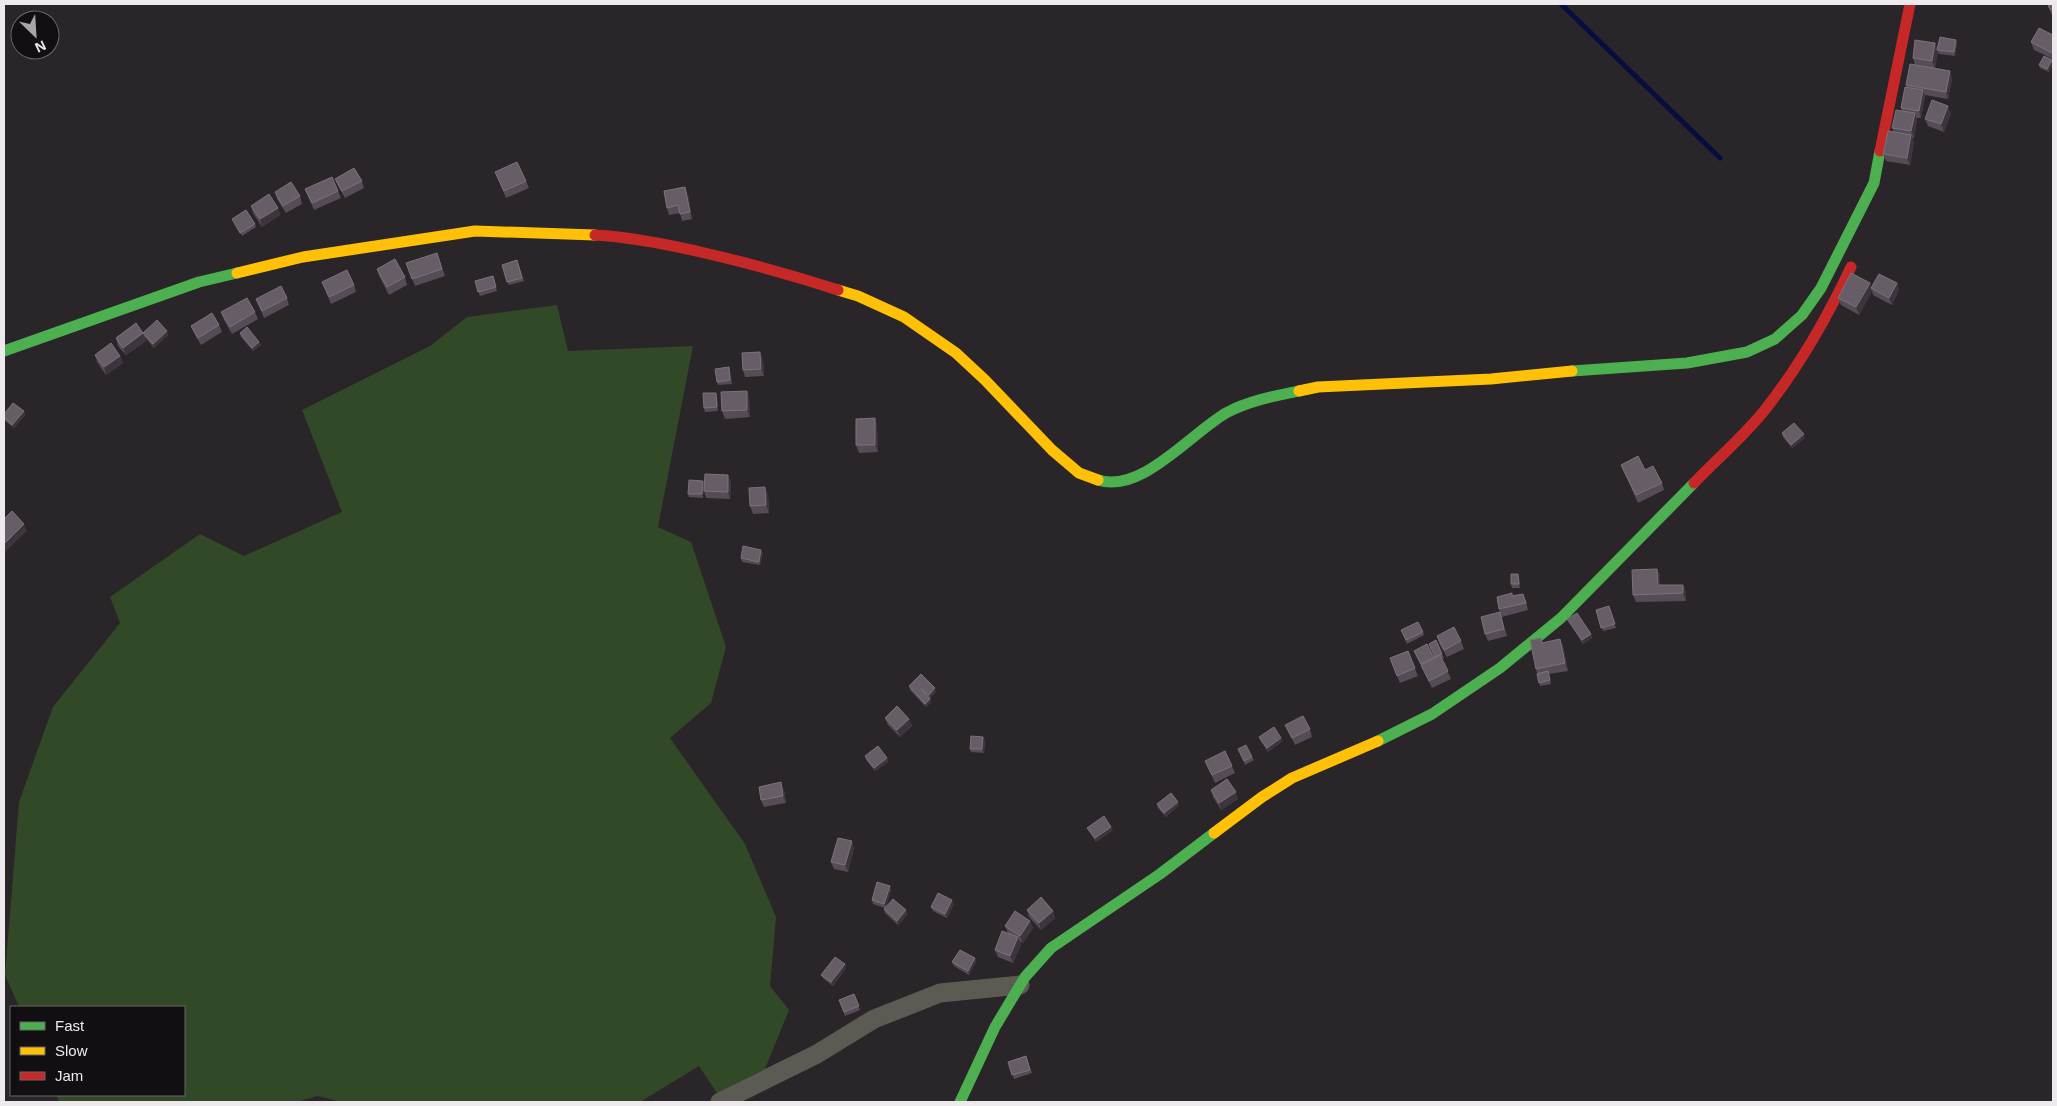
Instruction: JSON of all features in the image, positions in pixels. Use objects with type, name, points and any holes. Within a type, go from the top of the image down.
[{"type":"main road","points":[[1862,230],[1874,183],[1910,4]]},
{"type":"main road","points":[[4,352],[199,282],[302,257],[475,231],[611,236],[670,245],[781,271],[858,296],[904,317],[956,353],[985,380],[1052,450],[1079,473],[1105,482],[1127,481],[1153,469],[1205,426],[1228,412],[1263,398],[1318,387],[1490,379],[1612,367],[1688,364],[1746,352],[1776,339],[1802,315],[1821,288],[1874,183]]},
{"type":"main road","points":[[960,1102],[995,1027],[1025,976],[1051,948],[1160,874],[1262,797],[1292,778],[1390,736],[1432,714],[1500,668],[1561,618],[1763,412],[1810,345],[1830,311],[1856,258]]},
{"type":"street","points":[[720,1102],[817,1054],[874,1019],[940,993],[1020,985]]},
{"type":"green space","points":[[557,305],[568,351],[693,346],[658,527],[691,542],[726,647],[711,703],[670,738],[745,844],[776,917],[770,986],[789,1010],[765,1069],[717,1093],[699,1066],[640,1102],[341,1102],[318,1096],[296,1102],[59,1102],[56,1096],[185,1096],[185,1006],[19,1006],[5,975],[19,802],[53,707],[120,623],[110,597],[200,534],[244,556],[342,512],[302,410],[430,346],[467,317]]},
{"type":"building","points":[[2053,4],[2053,12],[2048,6]]},
{"type":"building","points":[[2039,28],[2053,35],[2052,53],[2031,42]]},
{"type":"building","points":[[1940,37],[1956,40],[1954,52],[1937,50]]},
{"type":"building","points":[[1915,40],[1935,43],[1932,61],[1913,58]]},
{"type":"building","points":[[2044,56],[2052,60],[2047,69],[2039,65]]},
{"type":"building","points":[[1910,64],[1950,71],[1946,92],[1906,85]]},
{"type":"building","points":[[1905,87],[1923,90],[1919,111],[1901,108]]},
{"type":"building","points":[[1932,100],[1948,106],[1941,124],[1925,119]]},
{"type":"building","points":[[1896,110],[1915,113],[1911,131],[1892,128]]},
{"type":"building","points":[[1888,131],[1911,135],[1907,158],[1883,154]]},
{"type":"building","points":[[517,162],[526,181],[504,191],[495,172]]},
{"type":"building","points":[[354,168],[362,181],[342,191],[335,179]]},
{"type":"building","points":[[332,177],[338,191],[312,203],[305,189]]},
{"type":"building","points":[[291,182],[300,196],[283,206],[275,192]]},
{"type":"building","points":[[685,187],[690,212],[680,214],[678,205],[667,208],[664,191]]},
{"type":"building","points":[[269,194],[278,208],[260,219],[251,206]]},
{"type":"building","points":[[246,210],[255,224],[240,233],[232,219]]},
{"type":"building","points":[[437,253],[442,269],[412,279],[406,263]]},
{"type":"building","points":[[395,259],[405,277],[387,287],[377,269]]},
{"type":"building","points":[[517,260],[522,278],[507,282],[502,265]]},
{"type":"building","points":[[347,270],[354,285],[329,297],[322,282]]},
{"type":"building","points":[[1851,273],[1870,283],[1856,307],[1838,298]]},
{"type":"building","points":[[1879,274],[1897,283],[1889,298],[1871,288]]},
{"type":"building","points":[[493,276],[496,287],[478,292],[475,281]]},
{"type":"building","points":[[281,286],[287,298],[262,311],[256,299]]},
{"type":"building","points":[[247,298],[255,312],[230,327],[221,312]]},
{"type":"building","points":[[212,313],[219,325],[198,338],[191,326]]},
{"type":"building","points":[[157,320],[167,331],[153,344],[143,333]]},
{"type":"building","points":[[136,323],[143,333],[123,348],[116,338]]},
{"type":"building","points":[[247,327],[259,342],[252,348],[240,333]]},
{"type":"building","points":[[111,343],[120,356],[104,367],[95,355]]},
{"type":"building","points":[[760,352],[761,369],[743,370],[742,353]]},
{"type":"building","points":[[729,367],[730,380],[717,382],[715,369]]},
{"type":"building","points":[[747,391],[747,410],[722,411],[721,392]]},
{"type":"building","points":[[703,393],[716,393],[717,407],[704,408]]},
{"type":"building","points":[[13,403],[24,411],[12,425],[4,417],[4,414]]},
{"type":"building","points":[[875,418],[875,445],[856,445],[856,419]]},
{"type":"building","points":[[1794,423],[1804,434],[1791,445],[1782,433]]},
{"type":"building","points":[[1638,456],[1645,470],[1653,466],[1662,483],[1636,495],[1621,465]]},
{"type":"building","points":[[705,474],[728,475],[728,492],[704,491]]},
{"type":"building","points":[[689,480],[703,481],[702,494],[688,494]]},
{"type":"building","points":[[765,487],[766,505],[750,506],[749,488]]},
{"type":"building","points":[[12,511],[24,524],[4,544],[4,519]]},
{"type":"building","points":[[743,546],[761,550],[759,562],[741,558]]},
{"type":"building","points":[[1657,569],[1658,585],[1683,585],[1683,593],[1633,595],[1632,570]]},
{"type":"building","points":[[1511,574],[1518,574],[1519,584],[1511,584]]},
{"type":"building","points":[[1512,593],[1512,596],[1523,594],[1526,603],[1499,609],[1497,597]]},
{"type":"building","points":[[1609,606],[1615,624],[1601,628],[1596,610]]},
{"type":"building","points":[[1500,612],[1504,629],[1485,634],[1481,617]]},
{"type":"building","points":[[1577,613],[1591,634],[1582,640],[1567,619]]},
{"type":"building","points":[[1418,622],[1423,632],[1406,640],[1401,630]]},
{"type":"building","points":[[1454,627],[1461,641],[1444,650],[1437,636]]},
{"type":"building","points":[[1541,638],[1542,643],[1560,639],[1565,663],[1536,669],[1530,640]]},
{"type":"building","points":[[1436,640],[1442,654],[1435,657],[1429,644]]},
{"type":"building","points":[[1427,644],[1434,658],[1421,664],[1414,651]]},
{"type":"building","points":[[1408,651],[1415,668],[1397,676],[1390,658]]},
{"type":"building","points":[[1440,655],[1448,671],[1429,681],[1421,665]]},
{"type":"building","points":[[1548,671],[1550,680],[1539,683],[1537,674]]},
{"type":"building","points":[[921,674],[935,688],[929,695],[921,689],[930,699],[925,704],[909,686]]},
{"type":"building","points":[[897,706],[909,719],[897,730],[885,718]]},
{"type":"building","points":[[1303,716],[1310,729],[1292,738],[1285,725]]},
{"type":"building","points":[[1274,727],[1281,738],[1267,748],[1259,737]]},
{"type":"building","points":[[971,736],[983,737],[982,749],[970,749]]},
{"type":"building","points":[[1246,745],[1252,757],[1244,761],[1238,749]]},
{"type":"building","points":[[878,746],[887,758],[874,768],[865,756]]},
{"type":"building","points":[[1225,751],[1232,766],[1212,775],[1205,761]]},
{"type":"building","points":[[1227,779],[1236,792],[1219,803],[1211,790]]},
{"type":"building","points":[[781,782],[783,796],[761,800],[759,787]]},
{"type":"building","points":[[1171,793],[1178,802],[1164,813],[1157,804]]},
{"type":"building","points":[[1104,816],[1111,827],[1095,838],[1087,828]]},
{"type":"building","points":[[838,838],[852,841],[845,865],[831,862]]},
{"type":"building","points":[[877,882],[890,886],[884,904],[872,900]]},
{"type":"building","points":[[938,893],[952,900],[945,914],[931,907]]},
{"type":"building","points":[[1041,897],[1053,911],[1039,923],[1027,910]]},
{"type":"building","points":[[893,899],[906,910],[897,921],[884,909]]},
{"type":"building","points":[[1015,911],[1030,921],[1020,936],[1005,926]]},
{"type":"building","points":[[1002,931],[1018,937],[1010,956],[995,950]]},
{"type":"building","points":[[960,950],[975,958],[968,971],[952,962]]},
{"type":"building","points":[[835,957],[845,964],[831,982],[821,975]]},
{"type":"building","points":[[854,994],[859,1006],[844,1012],[839,1000]]},
{"type":"building","points":[[1026,1056],[1030,1070],[1012,1075],[1008,1062]]},
{"type":"waterway","points":[[1561,4],[1720,158]]},
{"type":"traffic: fast","points":[[1572,371],[1687,363],[1747,352],[1775,339],[1802,315],[1821,288],[1874,183],[1880,151]]},
{"type":"traffic: fast","points":[[4,351],[199,282],[237,273]]},
{"type":"traffic: fast","points":[[1098,480],[1114,482],[1131,478],[1165,460],[1226,413],[1252,402],[1299,391]]},
{"type":"traffic: fast","points":[[1378,741],[1432,714],[1500,668],[1561,618],[1694,483]]},
{"type":"traffic: fast","points":[[960,1102],[995,1027],[1025,977],[1051,948],[1160,874],[1214,833]]},
{"type":"traffic: slow","points":[[237,273],[303,257],[475,231],[595,235]]},
{"type":"traffic: slow","points":[[838,290],[858,296],[904,317],[956,353],[985,380],[1052,450],[1079,473],[1098,480]]},
{"type":"traffic: slow","points":[[1299,391],[1318,387],[1491,379],[1572,371]]},
{"type":"traffic: slow","points":[[1214,833],[1262,797],[1292,778],[1378,741]]},
{"type":"traffic: jam","points":[[1880,151],[1910,4]]},
{"type":"traffic: jam","points":[[595,235],[638,240],[695,251],[774,270],[838,290]]},
{"type":"traffic: jam","points":[[1694,483],[1747,430],[1777,394],[1812,342],[1851,267]]}]
